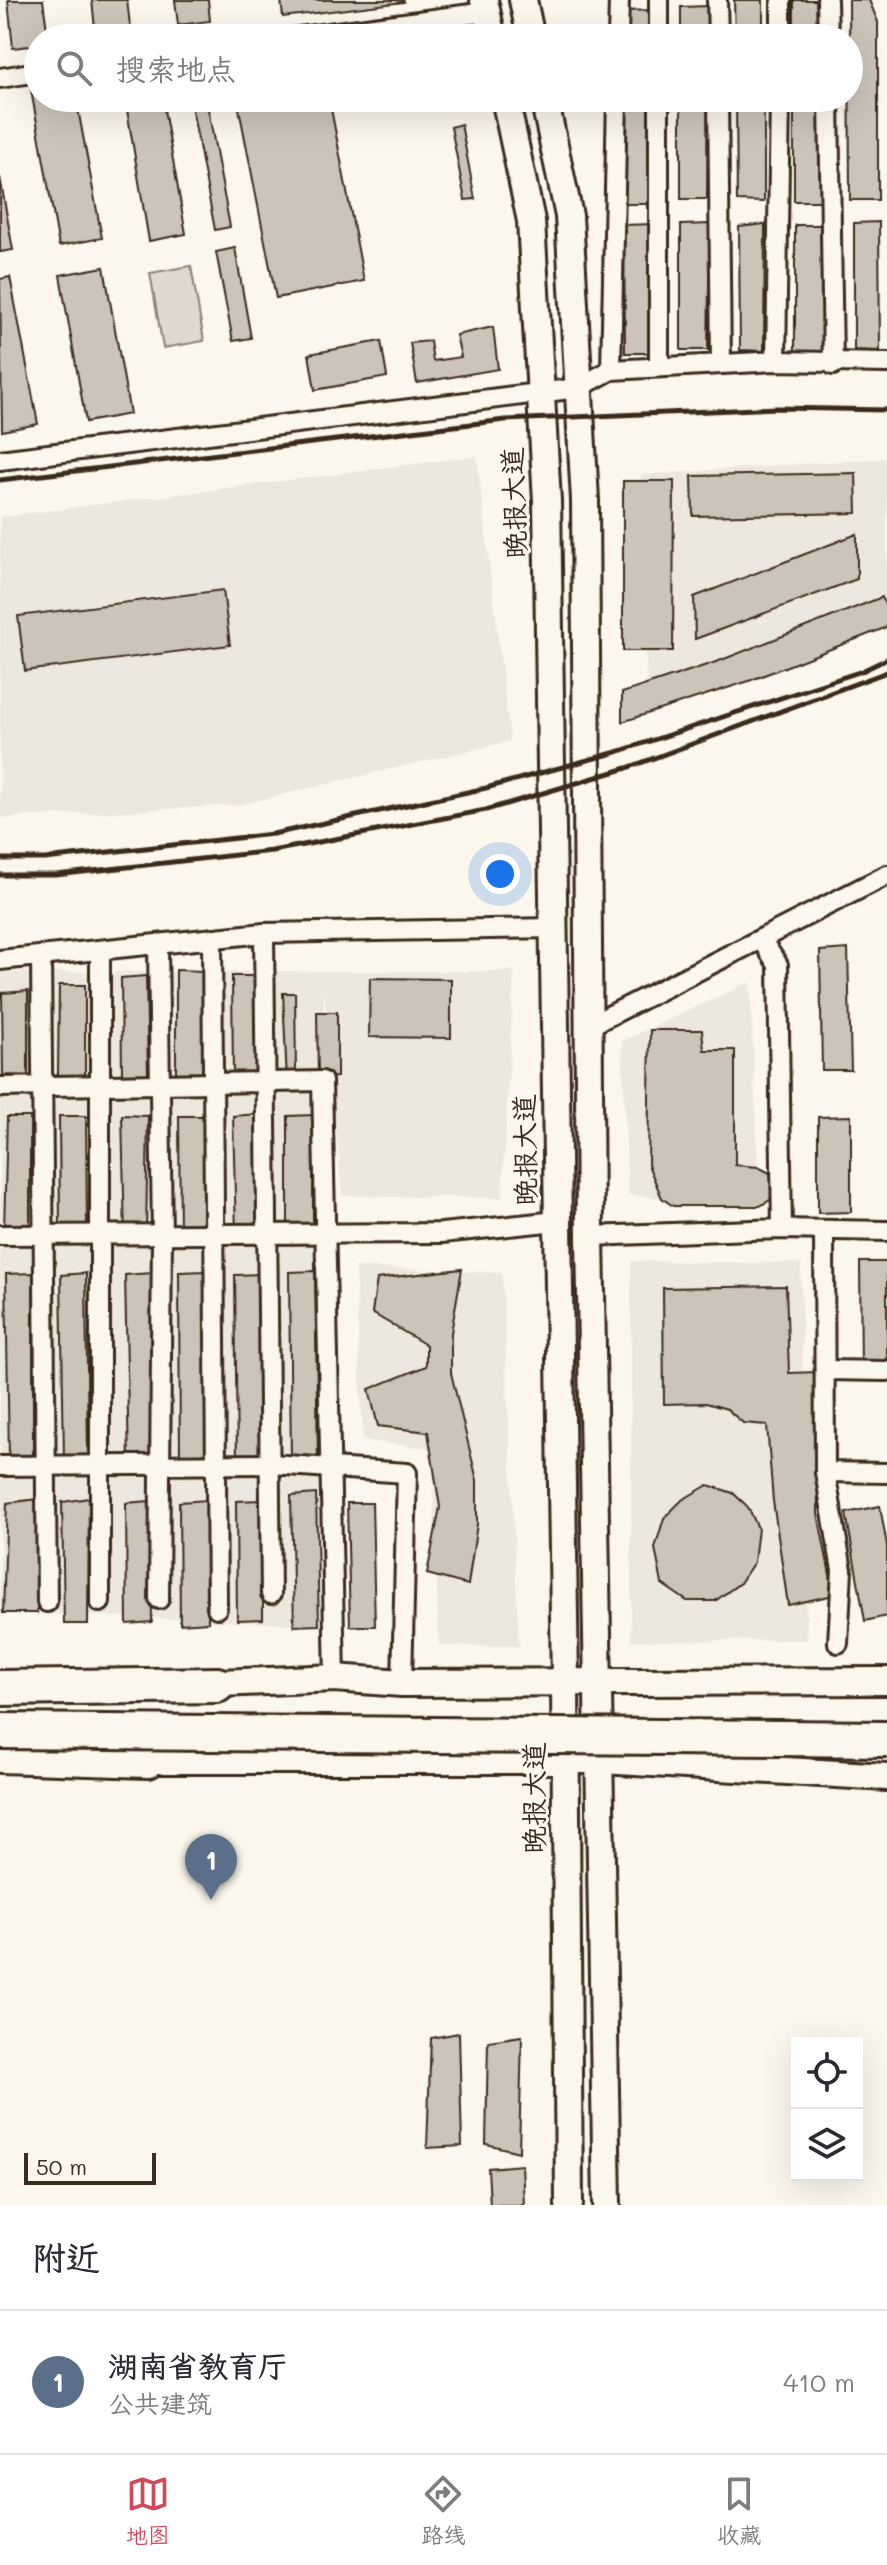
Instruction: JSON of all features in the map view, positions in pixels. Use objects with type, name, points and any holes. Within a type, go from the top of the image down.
[{"type":"highway","points":[[0,1688],[217,1685]]},
{"type":"highway","points":[[0,1709],[887,1716]]},
{"type":"highway","points":[[0,1731],[887,1739]]},
{"type":"highway","points":[[0,1755],[148,1760]]},
{"type":"main road","points":[[523,0],[528,24]]},
{"type":"main road","name":"晚报大道","points":[[508,112],[531,221],[547,501],[565,1683],[569,2205]]},
{"type":"main road","points":[[547,112],[569,216],[585,500],[590,1236],[602,1760],[607,2205]]},
{"type":"main road","points":[[0,1672],[217,1685],[335,1678],[402,1683],[887,1681]]},
{"type":"main road","points":[[0,1765],[148,1760],[602,1760],[887,1777]]},
{"type":"street","points":[[618,24],[619,0]]},
{"type":"street","points":[[659,0],[659,24]]},
{"type":"street","points":[[717,0],[718,24]]},
{"type":"street","points":[[781,0],[781,24]]},
{"type":"street","points":[[827,0],[828,24]]},
{"type":"street","points":[[376,24],[485,6]]},
{"type":"street","points":[[0,78],[24,74]]},
{"type":"street","points":[[611,370],[617,112]]},
{"type":"street","points":[[659,112],[659,367]]},
{"type":"street","points":[[718,112],[721,364]]},
{"type":"street","points":[[776,361],[780,112]]},
{"type":"street","points":[[829,112],[833,365]]},
{"type":"street","points":[[0,460],[578,388],[611,370],[776,361],[833,365],[887,363]]},
{"type":"street","points":[[589,1026],[887,875]]},
{"type":"street","points":[[0,960],[100,953],[264,933],[553,928]]},
{"type":"street","points":[[264,933],[270,1234],[271,1594]]},
{"type":"street","points":[[212,939],[217,1608]]},
{"type":"street","points":[[761,939],[778,965],[782,1229]]},
{"type":"street","points":[[158,946],[162,1235],[159,1599]]},
{"type":"street","points":[[100,953],[100,1602]]},
{"type":"street","points":[[41,957],[47,1602]]},
{"type":"street","points":[[0,1087],[322,1081],[328,1469],[335,1678]]},
{"type":"street","points":[[0,1235],[442,1233],[557,1221]]},
{"type":"street","points":[[590,1236],[782,1229],[887,1231]]},
{"type":"street","points":[[824,1231],[825,1472],[842,1570],[838,1643]]},
{"type":"street","points":[[825,1370],[887,1371]]},
{"type":"street","points":[[0,1466],[271,1464],[407,1473],[402,1683]]},
{"type":"street","points":[[825,1472],[887,1473]]},
{"type":"shaded area","points":[[191,266],[204,341],[163,348],[150,273]]},
{"type":"shaded area","points":[[477,456],[510,741],[239,805],[0,818],[0,517]]},
{"type":"shaded area","points":[[887,458],[887,629],[647,701],[641,475]]},
{"type":"shaded area","points":[[514,971],[502,1198],[342,1196],[324,987],[319,1625],[0,1612],[0,972]]},
{"type":"shaded area","points":[[750,982],[760,1206],[628,1195],[622,1041]]},
{"type":"shaded area","points":[[631,1261],[801,1263],[807,1640],[631,1641]]},
{"type":"shaded area","points":[[355,1267],[502,1273],[519,1646],[439,1646],[432,1449],[363,1440]]},
{"type":"building","points":[[8,0],[43,0],[46,24],[24,24],[24,47],[13,48]]},
{"type":"building","points":[[92,0],[127,0],[130,24],[95,24]]},
{"type":"building","points":[[175,0],[208,0],[210,21],[178,24]]},
{"type":"building","points":[[281,0],[403,0],[404,2],[283,17]]},
{"type":"building","points":[[734,0],[763,0],[763,24],[735,24]]},
{"type":"building","points":[[794,0],[823,0],[823,24],[794,24]]},
{"type":"building","points":[[849,0],[869,0],[878,22],[878,200],[850,200],[850,112],[863,112],[863,24],[849,24]]},
{"type":"building","points":[[709,6],[709,24],[681,24],[681,7]]},
{"type":"building","points":[[651,10],[651,24],[626,24],[626,11]]},
{"type":"building","points":[[35,112],[79,112],[102,238],[59,246]]},
{"type":"building","points":[[127,112],[164,112],[186,234],[149,241]]},
{"type":"building","points":[[193,112],[209,112],[230,227],[215,230]]},
{"type":"building","points":[[240,112],[332,112],[364,281],[276,298]]},
{"type":"building","points":[[625,112],[651,112],[651,204],[624,204]]},
{"type":"building","points":[[681,112],[708,112],[707,199],[681,199]]},
{"type":"building","points":[[736,112],[764,112],[764,202],[737,201]]},
{"type":"building","points":[[794,112],[822,112],[820,201],[794,201]]},
{"type":"building","points":[[461,124],[475,199],[465,200],[451,127]]},
{"type":"building","points":[[0,177],[13,250],[0,252]]},
{"type":"building","points":[[879,222],[880,351],[854,350],[854,223]]},
{"type":"building","points":[[653,224],[654,353],[625,353],[624,225]]},
{"type":"building","points":[[710,224],[708,350],[681,350],[681,225]]},
{"type":"building","points":[[765,224],[764,351],[740,350],[739,227]]},
{"type":"building","points":[[795,225],[823,225],[823,352],[795,351]]},
{"type":"building","points":[[235,248],[251,338],[233,341],[216,252]]},
{"type":"building","points":[[104,267],[130,414],[86,422],[60,275]]},
{"type":"building","points":[[10,277],[38,424],[2,431],[0,279]]},
{"type":"building","points":[[493,327],[498,369],[417,383],[410,343],[430,341],[433,361],[461,357],[456,335]]},
{"type":"building","points":[[381,341],[387,377],[315,390],[309,354]]},
{"type":"building","points":[[856,473],[857,513],[693,516],[692,476]]},
{"type":"building","points":[[623,481],[674,481],[673,651],[623,651]]},
{"type":"building","points":[[857,534],[857,579],[695,639],[694,597]]},
{"type":"building","points":[[223,590],[230,645],[25,671],[18,616]]},
{"type":"building","points":[[882,597],[887,610],[887,627],[749,681],[622,722],[622,693],[719,661]]},
{"type":"building","points":[[848,949],[851,1070],[822,1070],[820,951]]},
{"type":"building","points":[[176,970],[203,971],[203,1075],[176,1074]]},
{"type":"building","points":[[146,976],[148,1074],[122,1074],[121,978]]},
{"type":"building","points":[[232,976],[258,976],[259,1077],[233,1076]]},
{"type":"building","points":[[370,978],[451,979],[451,1038],[369,1037]]},
{"type":"building","points":[[59,985],[85,985],[85,1076],[58,1075]]},
{"type":"building","points":[[28,991],[28,1076],[3,1075],[2,993]]},
{"type":"building","points":[[283,993],[295,993],[296,1072],[310,1071],[311,1082],[287,1082]]},
{"type":"building","points":[[317,1012],[337,1012],[337,1077],[318,1078]]},
{"type":"building","points":[[650,1030],[702,1030],[704,1050],[735,1050],[735,1165],[758,1167],[770,1173],[775,1186],[770,1200],[760,1206],[673,1206],[662,1198],[648,1165]]},
{"type":"building","points":[[258,1114],[259,1234],[236,1235],[233,1116]]},
{"type":"building","points":[[122,1115],[148,1116],[146,1235],[125,1236]]},
{"type":"building","points":[[313,1115],[313,1234],[288,1234],[288,1116]]},
{"type":"building","points":[[59,1116],[86,1116],[87,1227],[60,1227]]},
{"type":"building","points":[[179,1116],[203,1116],[203,1235],[180,1235]]},
{"type":"building","points":[[851,1116],[851,1212],[818,1213],[818,1117]]},
{"type":"building","points":[[7,1117],[30,1117],[30,1232],[4,1231]]},
{"type":"building","points":[[860,1262],[887,1262],[887,1371],[861,1371]]},
{"type":"building","points":[[462,1269],[451,1333],[451,1373],[477,1480],[477,1524],[468,1585],[427,1574],[440,1507],[428,1432],[378,1426],[369,1389],[426,1366],[426,1345],[372,1313],[377,1279]]},
{"type":"building","points":[[206,1271],[206,1464],[180,1464],[179,1272]]},
{"type":"building","points":[[315,1271],[318,1460],[291,1460],[289,1272]]},
{"type":"building","points":[[33,1273],[33,1460],[9,1460],[6,1274]]},
{"type":"building","points":[[86,1273],[88,1460],[64,1460],[61,1275]]},
{"type":"building","points":[[151,1273],[150,1464],[129,1464],[125,1275]]},
{"type":"building","points":[[261,1274],[260,1464],[237,1464],[235,1275]]},
{"type":"building","points":[[786,1286],[789,1373],[817,1372],[818,1514],[834,1595],[788,1605],[773,1501],[767,1425],[743,1423],[727,1409],[706,1403],[664,1404],[663,1288]]},
{"type":"building","points":[[708,1485],[733,1493],[748,1507],[758,1528],[754,1562],[740,1583],[715,1601],[687,1601],[662,1584],[655,1548],[664,1518],[682,1500]]},
{"type":"building","points":[[316,1494],[319,1625],[294,1626],[291,1496]]},
{"type":"building","points":[[89,1498],[88,1624],[64,1624],[62,1502]]},
{"type":"building","points":[[38,1499],[37,1613],[3,1613],[7,1503]]},
{"type":"building","points":[[208,1500],[208,1622],[180,1624],[179,1502]]},
{"type":"building","points":[[263,1500],[263,1619],[237,1620],[236,1501]]},
{"type":"building","points":[[150,1501],[152,1622],[127,1624],[126,1503]]},
{"type":"building","points":[[347,1503],[372,1503],[375,1626],[350,1626]]},
{"type":"building","points":[[880,1506],[887,1546],[887,1616],[865,1621],[846,1513]]},
{"type":"building","points":[[459,2033],[462,2146],[427,2148],[431,2038]]},
{"type":"building","points":[[522,2036],[519,2152],[486,2144],[488,2041]]},
{"type":"building","points":[[522,2165],[524,2205],[490,2205],[488,2168]]},
{"type":"railway","points":[[0,480],[505,420],[778,408],[887,410]]},
{"type":"railway","points":[[0,859],[45,859],[273,834],[486,788],[617,752],[862,671],[887,659]]},
{"type":"railway","points":[[0,875],[56,875],[272,851],[486,810],[627,768],[887,672]]},
{"type":"place","name":"湖南省教育厅","points":[[211,1900]]}]
